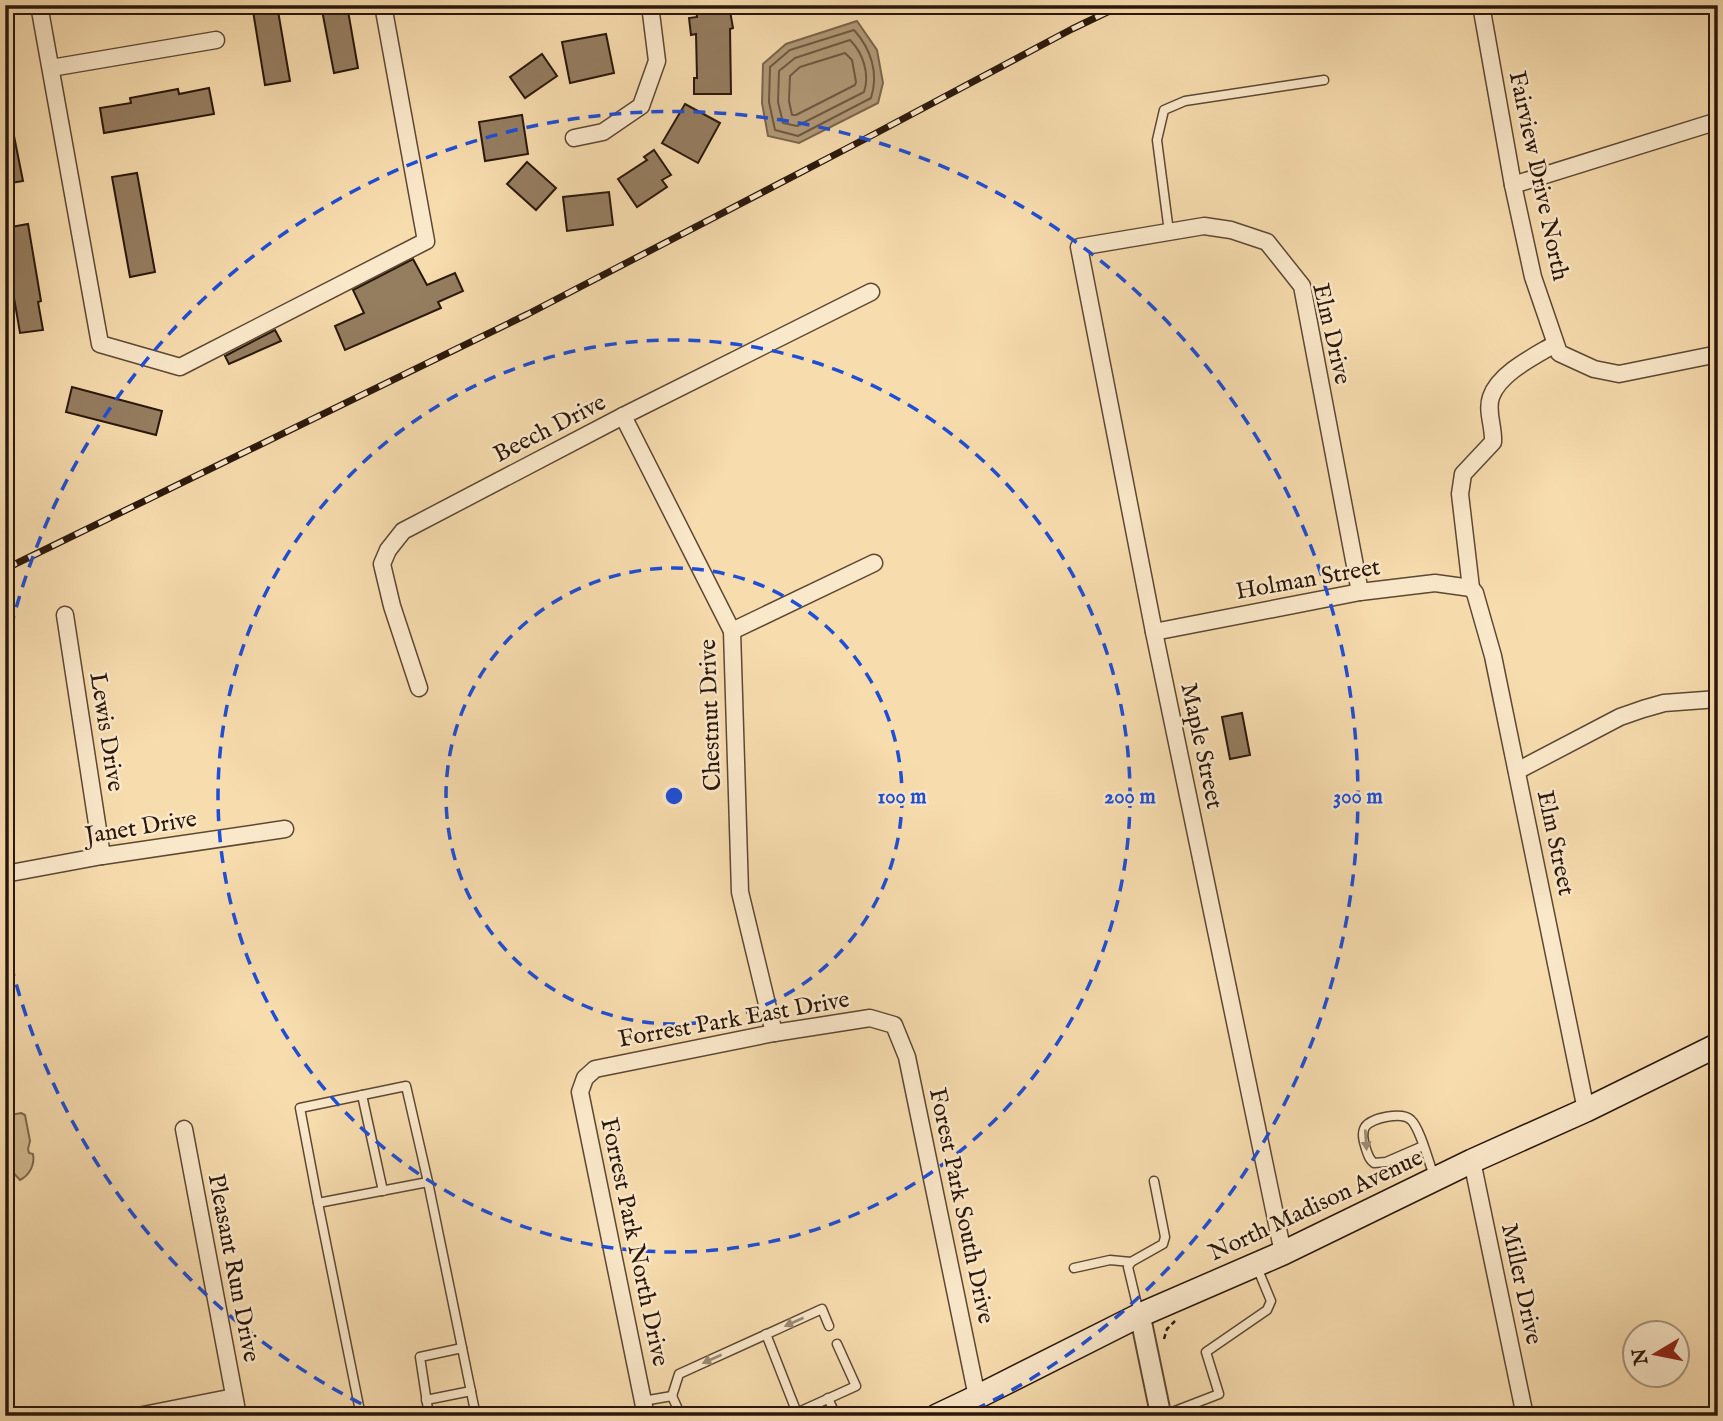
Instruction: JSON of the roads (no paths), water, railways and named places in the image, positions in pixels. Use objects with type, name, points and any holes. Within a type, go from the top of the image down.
[{"type":"main road","name":"North Madison Avenue","points":[[937,1416],[981,1407],[1140,1315],[1283,1253],[1718,1045]]},
{"type":"street","points":[[39,5],[100,344],[180,367],[426,241],[383,5]]},
{"type":"street","points":[[574,138],[603,132],[641,106],[657,61],[650,5]]},
{"type":"street","name":"Fairview Drive North","points":[[1481,5],[1513,185],[1533,277],[1557,349]]},
{"type":"street","points":[[51,68],[216,40]]},
{"type":"street","points":[[1513,185],[1718,121]]},
{"type":"street","name":"Elm Drive","points":[[1079,247],[1203,226],[1231,230],[1268,242],[1302,286],[1360,592]]},
{"type":"street","name":"Maple Street","points":[[1079,247],[1154,632],[1283,1253]]},
{"type":"street","name":"Beech Drive","points":[[419,688],[392,606],[382,564],[388,550],[403,531],[623,416],[871,292]]},
{"type":"street","points":[[1557,349],[1594,369],[1619,374],[1718,354]]},
{"type":"street","name":"Elm Street","points":[[1557,349],[1519,366],[1502,380],[1491,397],[1489,416],[1493,442],[1462,474],[1460,494],[1471,588],[1475,593],[1493,656],[1586,1110]]},
{"type":"street","name":"Chestnut Drive","points":[[623,416],[732,631],[740,892],[774,1033]]},
{"type":"street","points":[[732,631],[874,563]]},
{"type":"street","name":"Holman Street","points":[[1154,632],[1360,592],[1435,583],[1471,588]]},
{"type":"street","name":"Lewis Drive","points":[[65,615],[102,856]]},
{"type":"street","points":[[1517,771],[1643,709],[1664,702],[1718,699]]},
{"type":"street","name":"Janet Drive","points":[[5,874],[102,856],[285,829]]},
{"type":"street","name":"Forrest Park East Drive","points":[[585,1079],[595,1069],[774,1033],[870,1018],[894,1025]]},
{"type":"street","name":"Forest Park South Drive","points":[[894,1025],[906,1057],[981,1407]]},
{"type":"street","name":"Forrest Park North Drive","points":[[585,1079],[580,1093],[645,1409]]},
{"type":"street","name":"Pleasant Run Drive","points":[[184,1129],[238,1416]]},
{"type":"street","name":"Miller Drive","points":[[1472,1161],[1525,1416]]},
{"type":"street","points":[[1140,1315],[1161,1416]]},
{"type":"street","points":[[138,1416],[234,1397]]},
{"type":"lane","points":[[1169,232],[1157,140],[1164,110],[1185,101],[1324,80]]},
{"type":"lane","points":[[361,1416],[300,1108],[406,1086],[476,1416]]},
{"type":"lane","points":[[362,1095],[383,1191]]},
{"type":"lane","points":[[1423,1146],[1386,1162],[1374,1163],[1364,1145],[1363,1133],[1366,1125],[1377,1119],[1407,1116],[1413,1121],[1423,1146],[1436,1179]]},
{"type":"lane","points":[[1074,1268],[1110,1260],[1131,1262],[1163,1244],[1165,1237],[1154,1181]]},
{"type":"lane","points":[[318,1203],[428,1182]]},
{"type":"lane","points":[[1131,1262],[1128,1267],[1140,1315]]},
{"type":"lane","points":[[1161,1416],[1219,1394],[1206,1352],[1267,1310],[1271,1301],[1256,1265]]},
{"type":"lane","points":[[681,1416],[673,1396],[679,1374],[822,1309],[829,1326]]},
{"type":"lane","points":[[766,1334],[794,1414],[856,1386],[837,1344]]},
{"type":"lane","points":[[429,1416],[421,1357],[462,1348]]},
{"type":"lane","points":[[426,1400],[471,1391]]},
{"type":"lane","points":[[645,1409],[673,1396]]},
{"type":"lane","points":[[828,1398],[836,1416]]},
{"type":"lane","points":[[1057,1416],[1066,1416]]},
{"type":"water","points":[[857,21],[877,50],[883,83],[878,103],[799,143],[768,136],[762,103],[763,64],[786,44]]},
{"type":"railway","points":[[5,569],[528,314],[1122,5]]}]
